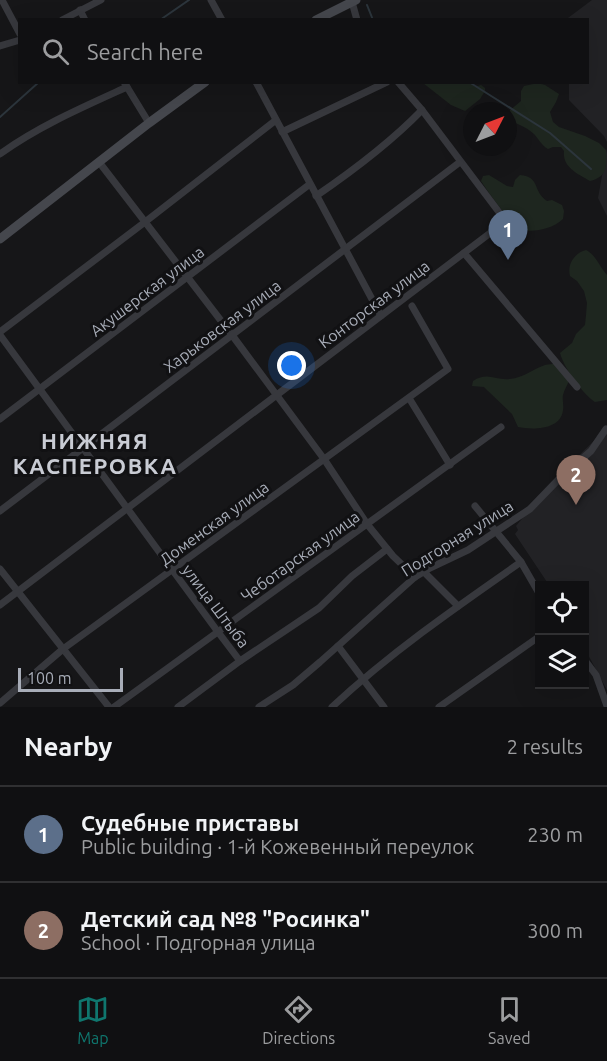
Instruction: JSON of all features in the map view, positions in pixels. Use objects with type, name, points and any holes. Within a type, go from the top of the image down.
[{"type":"street","points":[[2,0],[18,30]]},
{"type":"street","points":[[65,18],[83,6],[101,0]]},
{"type":"street","points":[[211,0],[221,18]]},
{"type":"street","points":[[320,18],[354,1],[357,18]]},
{"type":"street","points":[[0,46],[18,41]]},
{"type":"street","points":[[0,239],[202,84]]},
{"type":"street","points":[[257,84],[381,316]]},
{"type":"street","points":[[282,132],[383,84]]},
{"type":"street","points":[[400,84],[514,232]]},
{"type":"street","points":[[0,154],[33,133],[125,85],[149,123]]},
{"type":"street","points":[[316,196],[356,169],[393,139],[422,110]]},
{"type":"street","points":[[0,334],[276,120]]},
{"type":"street","points":[[99,162],[324,459],[367,524],[387,549],[415,577]]},
{"type":"street","name":"Харьковская улица","points":[[0,511],[460,162]]},
{"type":"street","name":"Акушерская улица","points":[[0,419],[310,184]]},
{"type":"street","name":"Конторская улица","points":[[0,604],[506,221]]},
{"type":"street","points":[[464,253],[577,387]]},
{"type":"street","name":"Доменская улица","points":[[0,704],[63,649],[448,369],[412,306]]},
{"type":"street","name":"улица Штыба","points":[[0,334],[240,661]]},
{"type":"street","points":[[409,398],[450,465]]},
{"type":"street","name":"Чеботарская улица","points":[[114,707],[501,427]]},
{"type":"street","name":"Подгорная улица","points":[[259,707],[293,685],[415,577],[468,550],[530,509],[591,451],[606,429]]},
{"type":"street","points":[[475,507],[520,562],[535,588]]},
{"type":"street","points":[[178,707],[240,661],[319,608],[352,576],[387,549]]},
{"type":"street","points":[[332,707],[363,679],[520,562]]},
{"type":"street","points":[[0,569],[108,707]]},
{"type":"street","points":[[424,572],[458,606]]},
{"type":"street","points":[[439,707],[535,640]]},
{"type":"street","points":[[338,646],[384,707]]},
{"type":"street","points":[[589,665],[596,675],[607,706]]},
{"type":"shaded area","points":[[592,0],[607,0],[607,142],[604,136],[569,100],[569,84],[589,84],[589,18],[568,18]]},
{"type":"shaded area","points":[[424,84],[472,84],[475,87],[481,85],[485,88],[476,102],[463,102],[463,110],[451,105]]},
{"type":"shaded area","points":[[542,84],[559,94],[550,112],[553,122],[559,127],[599,143],[606,150],[606,166],[600,177],[590,181],[581,176],[568,166],[561,147],[548,149],[534,134],[517,124],[517,104],[521,101],[521,91],[524,86]]},
{"type":"shaded area","points":[[607,148],[607,216],[598,198]]},
{"type":"shaded area","points":[[489,175],[513,187],[520,175],[531,178],[542,197],[547,201],[552,200],[562,205],[563,219],[541,230],[516,229],[481,181],[483,176]]},
{"type":"shaded area","points":[[586,250],[607,275],[607,400],[595,402],[574,380],[560,353],[572,343],[576,334],[585,325],[587,303],[584,291],[569,272],[575,257]]},
{"type":"shaded area","points":[[555,364],[569,381],[563,395],[561,417],[557,422],[545,427],[518,427],[512,414],[484,387],[472,386],[473,381],[478,378],[488,376],[515,378],[545,365]]},
{"type":"shaded area","points":[[607,428],[607,690],[589,656],[589,581],[546,581],[515,534],[518,530],[516,526],[556,478]]},
{"type":"waterway","points":[[163,18],[189,0]]},
{"type":"waterway","points":[[367,5],[372,18]]},
{"type":"waterway","points":[[0,117],[37,84]]},
{"type":"waterway","points":[[472,84],[550,133],[591,169]]},
{"type":"place","name":"Судебные приставы","points":[[508,260]]},
{"type":"place","name":"Детский сад №8 \"Росинка\"","points":[[576,505]]},
{"type":"district","name":"НИЖНЯЯ КАСПЕРОВКА","points":[[95,452]]}]
